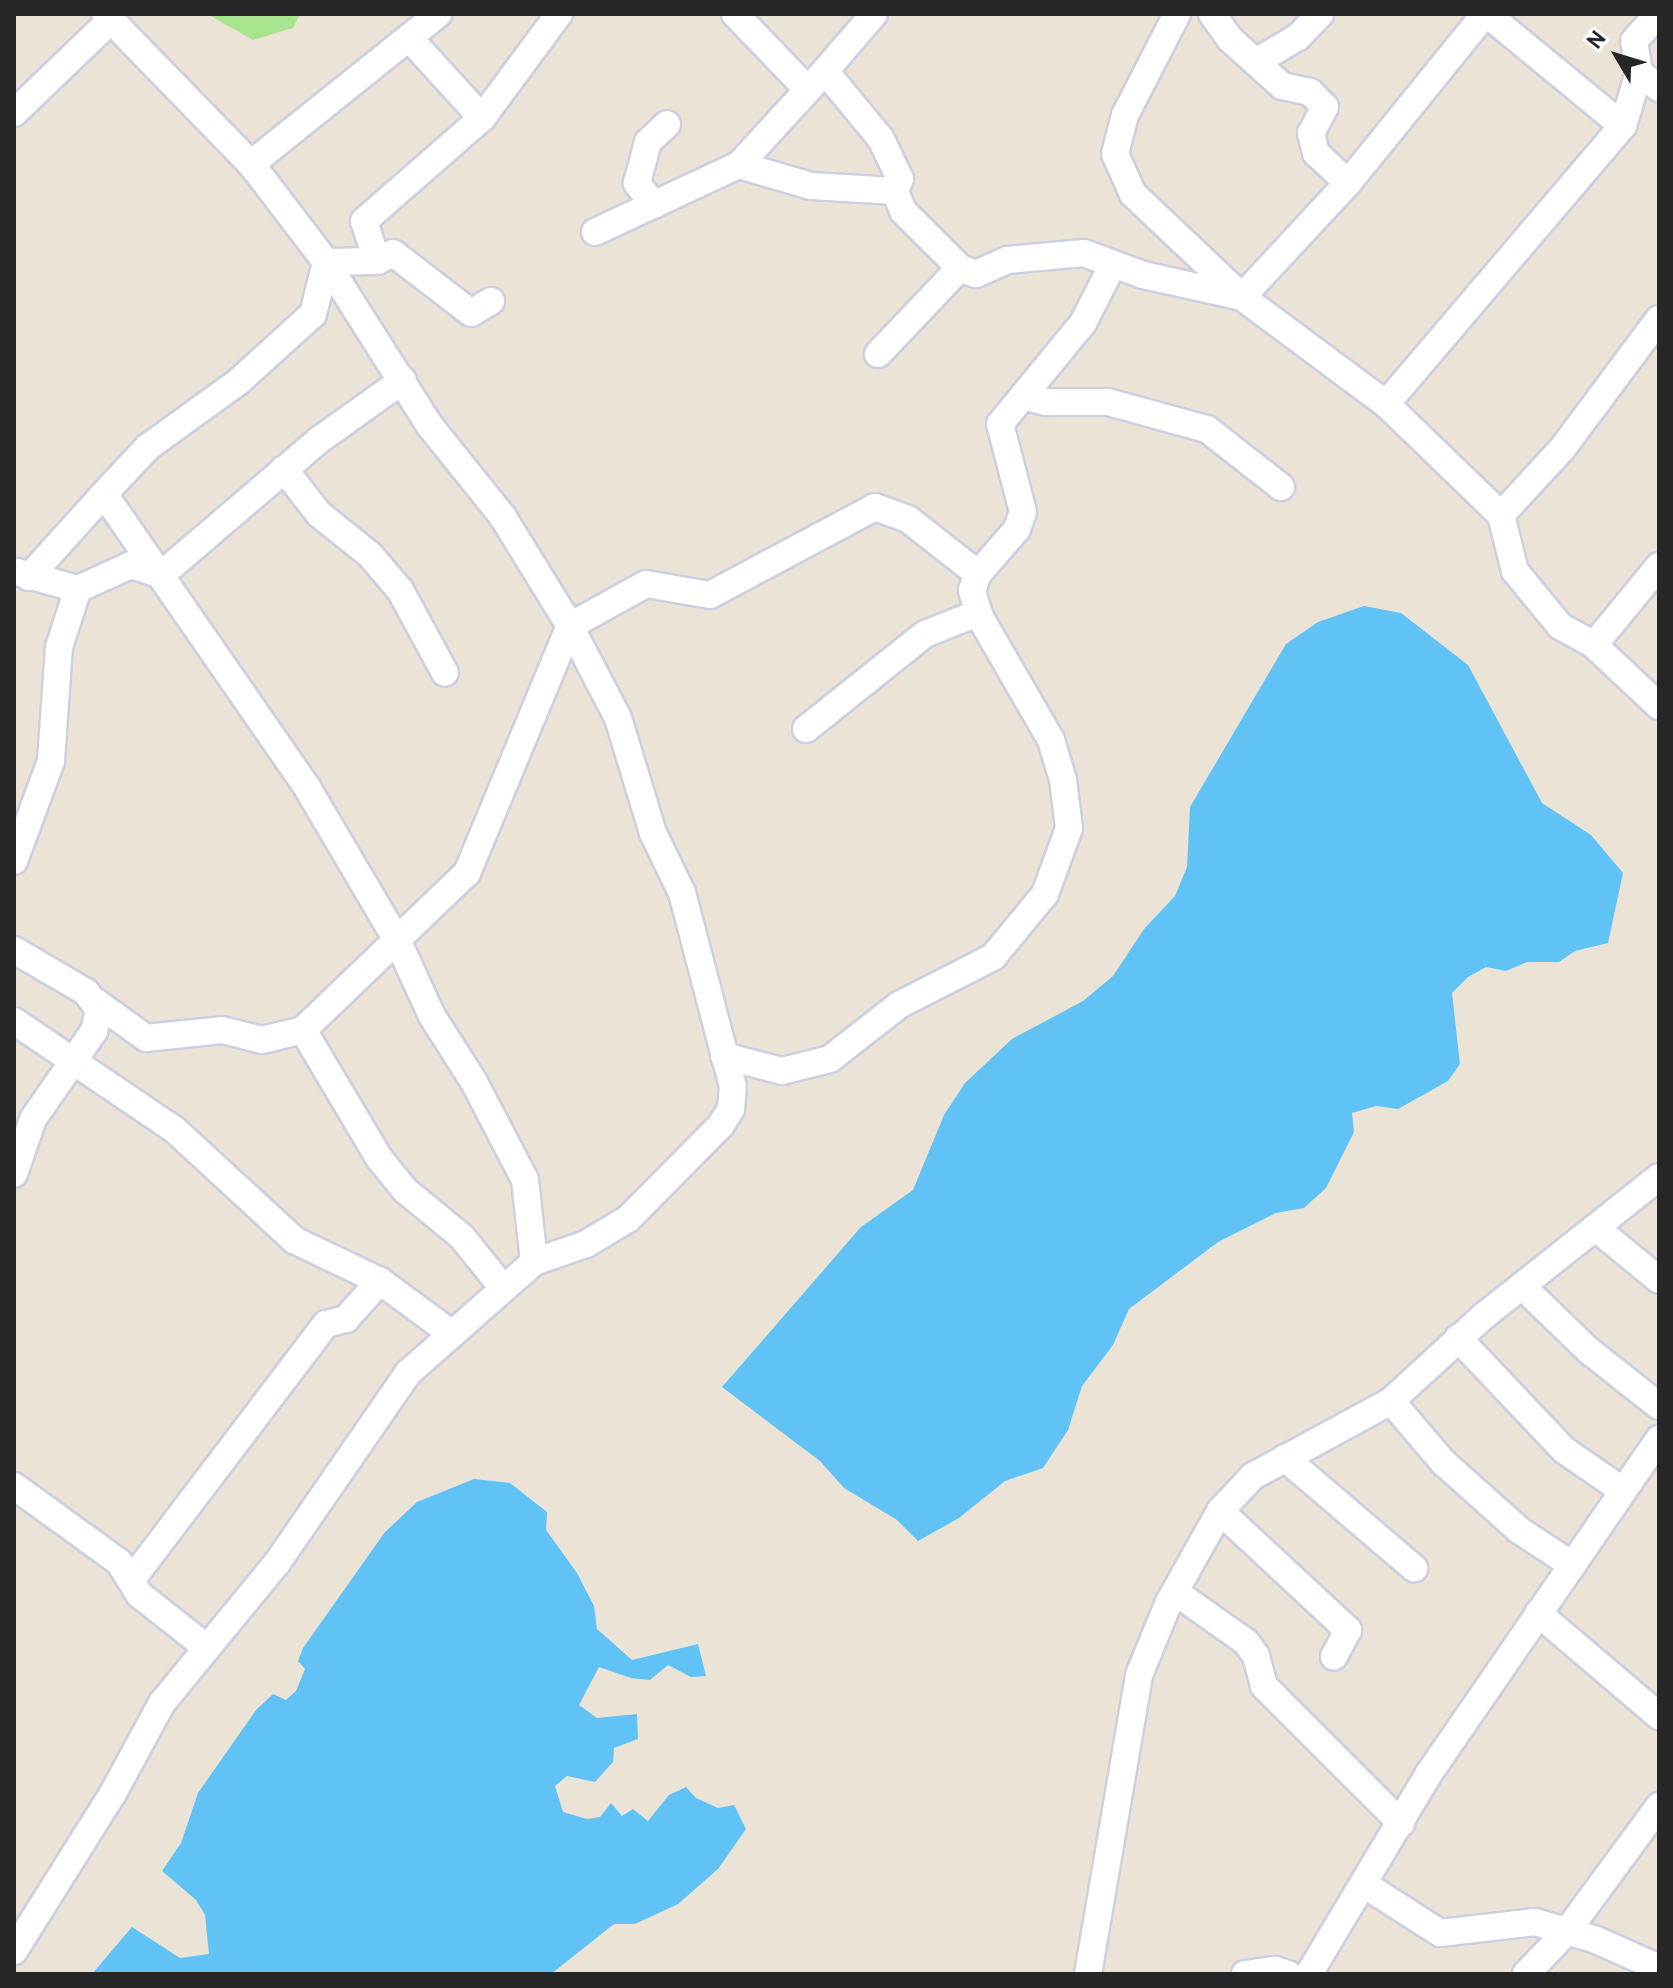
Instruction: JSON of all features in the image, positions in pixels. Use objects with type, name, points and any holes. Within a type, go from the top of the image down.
[{"type":"street","points":[[251,164],[438,14]]},
{"type":"street","points":[[377,261],[364,221],[482,118],[559,14]]},
{"type":"street","points":[[735,14],[816,79],[881,139],[900,179],[895,191]]},
{"type":"street","points":[[595,232],[739,165],[874,14]]},
{"type":"street","points":[[1177,14],[1125,115],[1115,154],[1133,194],[1242,297],[1386,404],[1501,515],[1515,571],[1560,626],[1594,645],[1659,706]]},
{"type":"street","points":[[1212,14],[1282,86],[1310,92],[1325,107],[1311,133],[1316,153],[1348,183]]},
{"type":"street","points":[[1256,62],[1298,37],[1320,14]]},
{"type":"street","points":[[1242,297],[1348,183],[1486,14],[1623,126]]},
{"type":"street","points":[[1386,404],[1623,126],[1649,80],[1634,41],[1658,14]]},
{"type":"street","points":[[14,113],[107,18],[251,164],[326,262],[349,305],[403,380],[430,426],[503,517],[570,626],[631,751],[653,833],[682,893],[733,1087],[731,1109],[721,1125],[619,1225],[586,1244],[534,1262],[452,1334],[388,1398],[277,1563],[207,1648],[137,1742],[112,1795],[14,1951]]},
{"type":"street","points":[[409,38],[482,118]]},
{"type":"street","points":[[654,205],[637,183],[648,142],[667,124]]},
{"type":"street","points":[[739,165],[811,186],[895,191]]},
{"type":"street","points":[[895,191],[912,222],[960,268],[976,274],[1007,260],[1050,253],[1084,253],[1112,266],[1213,294],[1242,297]]},
{"type":"street","points":[[326,262],[377,261],[393,253],[471,313],[491,301]]},
{"type":"street","points":[[21,574],[148,447],[238,382],[313,314],[326,262]]},
{"type":"street","points":[[724,1056],[782,1071],[830,1059],[899,1005],[993,957],[1045,894],[1069,828],[1063,780],[1051,740],[978,613],[972,590],[978,574],[1017,529],[1023,512],[1000,424],[1083,323],[1112,266]]},
{"type":"street","points":[[878,354],[960,268]]},
{"type":"street","points":[[1501,515],[1562,449],[1659,319]]},
{"type":"street","points":[[161,575],[284,469],[403,380]]},
{"type":"street","points":[[1023,396],[1046,402],[1108,402],[1207,429],[1281,487]]},
{"type":"street","points":[[284,469],[319,514],[370,555],[400,590],[445,673]]},
{"type":"street","points":[[104,494],[308,789],[398,942],[432,1016],[474,1082],[525,1180],[534,1262]]},
{"type":"street","points":[[14,950],[146,1038],[222,1030],[262,1040],[303,1030],[462,880],[478,854],[570,626],[646,584],[710,595],[875,507],[908,519],[978,574]]},
{"type":"street","points":[[21,574],[78,589],[131,565],[161,575]]},
{"type":"street","points":[[1594,645],[1659,566]]},
{"type":"street","points":[[14,861],[51,761],[59,647],[78,589]]},
{"type":"street","points":[[806,729],[925,634],[978,613]]},
{"type":"street","points":[[14,1174],[33,1119],[94,1031],[96,1002]]},
{"type":"street","points":[[14,1021],[205,1153],[294,1240],[380,1281],[452,1334]]},
{"type":"street","points":[[303,1030],[379,1158],[405,1190],[462,1237],[503,1288]]},
{"type":"street","points":[[1088,1974],[1111,1815],[1139,1675],[1175,1592],[1220,1511],[1253,1476],[1391,1401],[1458,1338],[1659,1177]]},
{"type":"street","points":[[1597,1229],[1659,1280]]},
{"type":"street","points":[[133,1578],[326,1324],[346,1319],[380,1281]]},
{"type":"street","points":[[1522,1286],[1588,1350],[1659,1406]]},
{"type":"street","points":[[1458,1338],[1564,1450],[1622,1490]]},
{"type":"street","points":[[1391,1401],[1443,1462],[1519,1530],[1572,1565]]},
{"type":"street","points":[[1309,1974],[1401,1823],[1538,1613],[1659,1439]]},
{"type":"street","points":[[1285,1458],[1414,1568]]},
{"type":"street","points":[[14,1486],[91,1538],[133,1578],[140,1595],[207,1648]]},
{"type":"street","points":[[1220,1511],[1348,1630],[1334,1656]]},
{"type":"street","points":[[1175,1592],[1246,1642],[1264,1686],[1401,1823]]},
{"type":"street","points":[[1538,1613],[1659,1716]]},
{"type":"street","points":[[1526,1974],[1568,1930],[1659,1806]]},
{"type":"street","points":[[1365,1885],[1440,1933],[1514,1922],[1568,1930],[1659,1968]]},
{"type":"street","points":[[1245,1974],[1275,1970],[1288,1974]]},
{"type":"green space","points":[[207,14],[300,14],[293,28],[253,40]]},
{"type":"water","points":[[1364,606],[1401,613],[1468,665],[1542,803],[1591,835],[1623,873],[1608,943],[1575,951],[1559,962],[1527,962],[1506,971],[1486,967],[1468,977],[1452,993],[1460,1064],[1448,1081],[1398,1109],[1376,1106],[1352,1113],[1354,1132],[1326,1188],[1304,1208],[1276,1213],[1218,1242],[1129,1309],[1113,1345],[1082,1386],[1068,1430],[1043,1468],[1005,1481],[959,1518],[918,1541],[897,1520],[844,1488],[820,1461],[722,1387],[861,1227],[913,1190],[944,1115],[965,1083],[1012,1039],[1083,1001],[1113,976],[1144,929],[1175,896],[1187,867],[1190,807],[1286,644],[1318,622]]},
{"type":"water","points":[[474,1479],[510,1483],[547,1512],[546,1530],[577,1573],[594,1606],[597,1629],[632,1660],[698,1644],[706,1676],[691,1677],[668,1665],[650,1680],[631,1678],[599,1667],[579,1705],[597,1718],[637,1714],[638,1739],[614,1748],[613,1762],[595,1782],[567,1776],[555,1786],[563,1812],[587,1819],[600,1817],[611,1803],[622,1816],[633,1809],[648,1821],[669,1795],[686,1787],[696,1798],[718,1808],[734,1805],[746,1829],[718,1869],[678,1904],[635,1924],[614,1924],[551,1974],[92,1974],[132,1927],[180,1958],[209,1954],[205,1915],[196,1900],[162,1871],[181,1843],[198,1793],[256,1710],[273,1694],[286,1700],[296,1691],[305,1669],[298,1661],[303,1648],[385,1532],[417,1502]]}]
